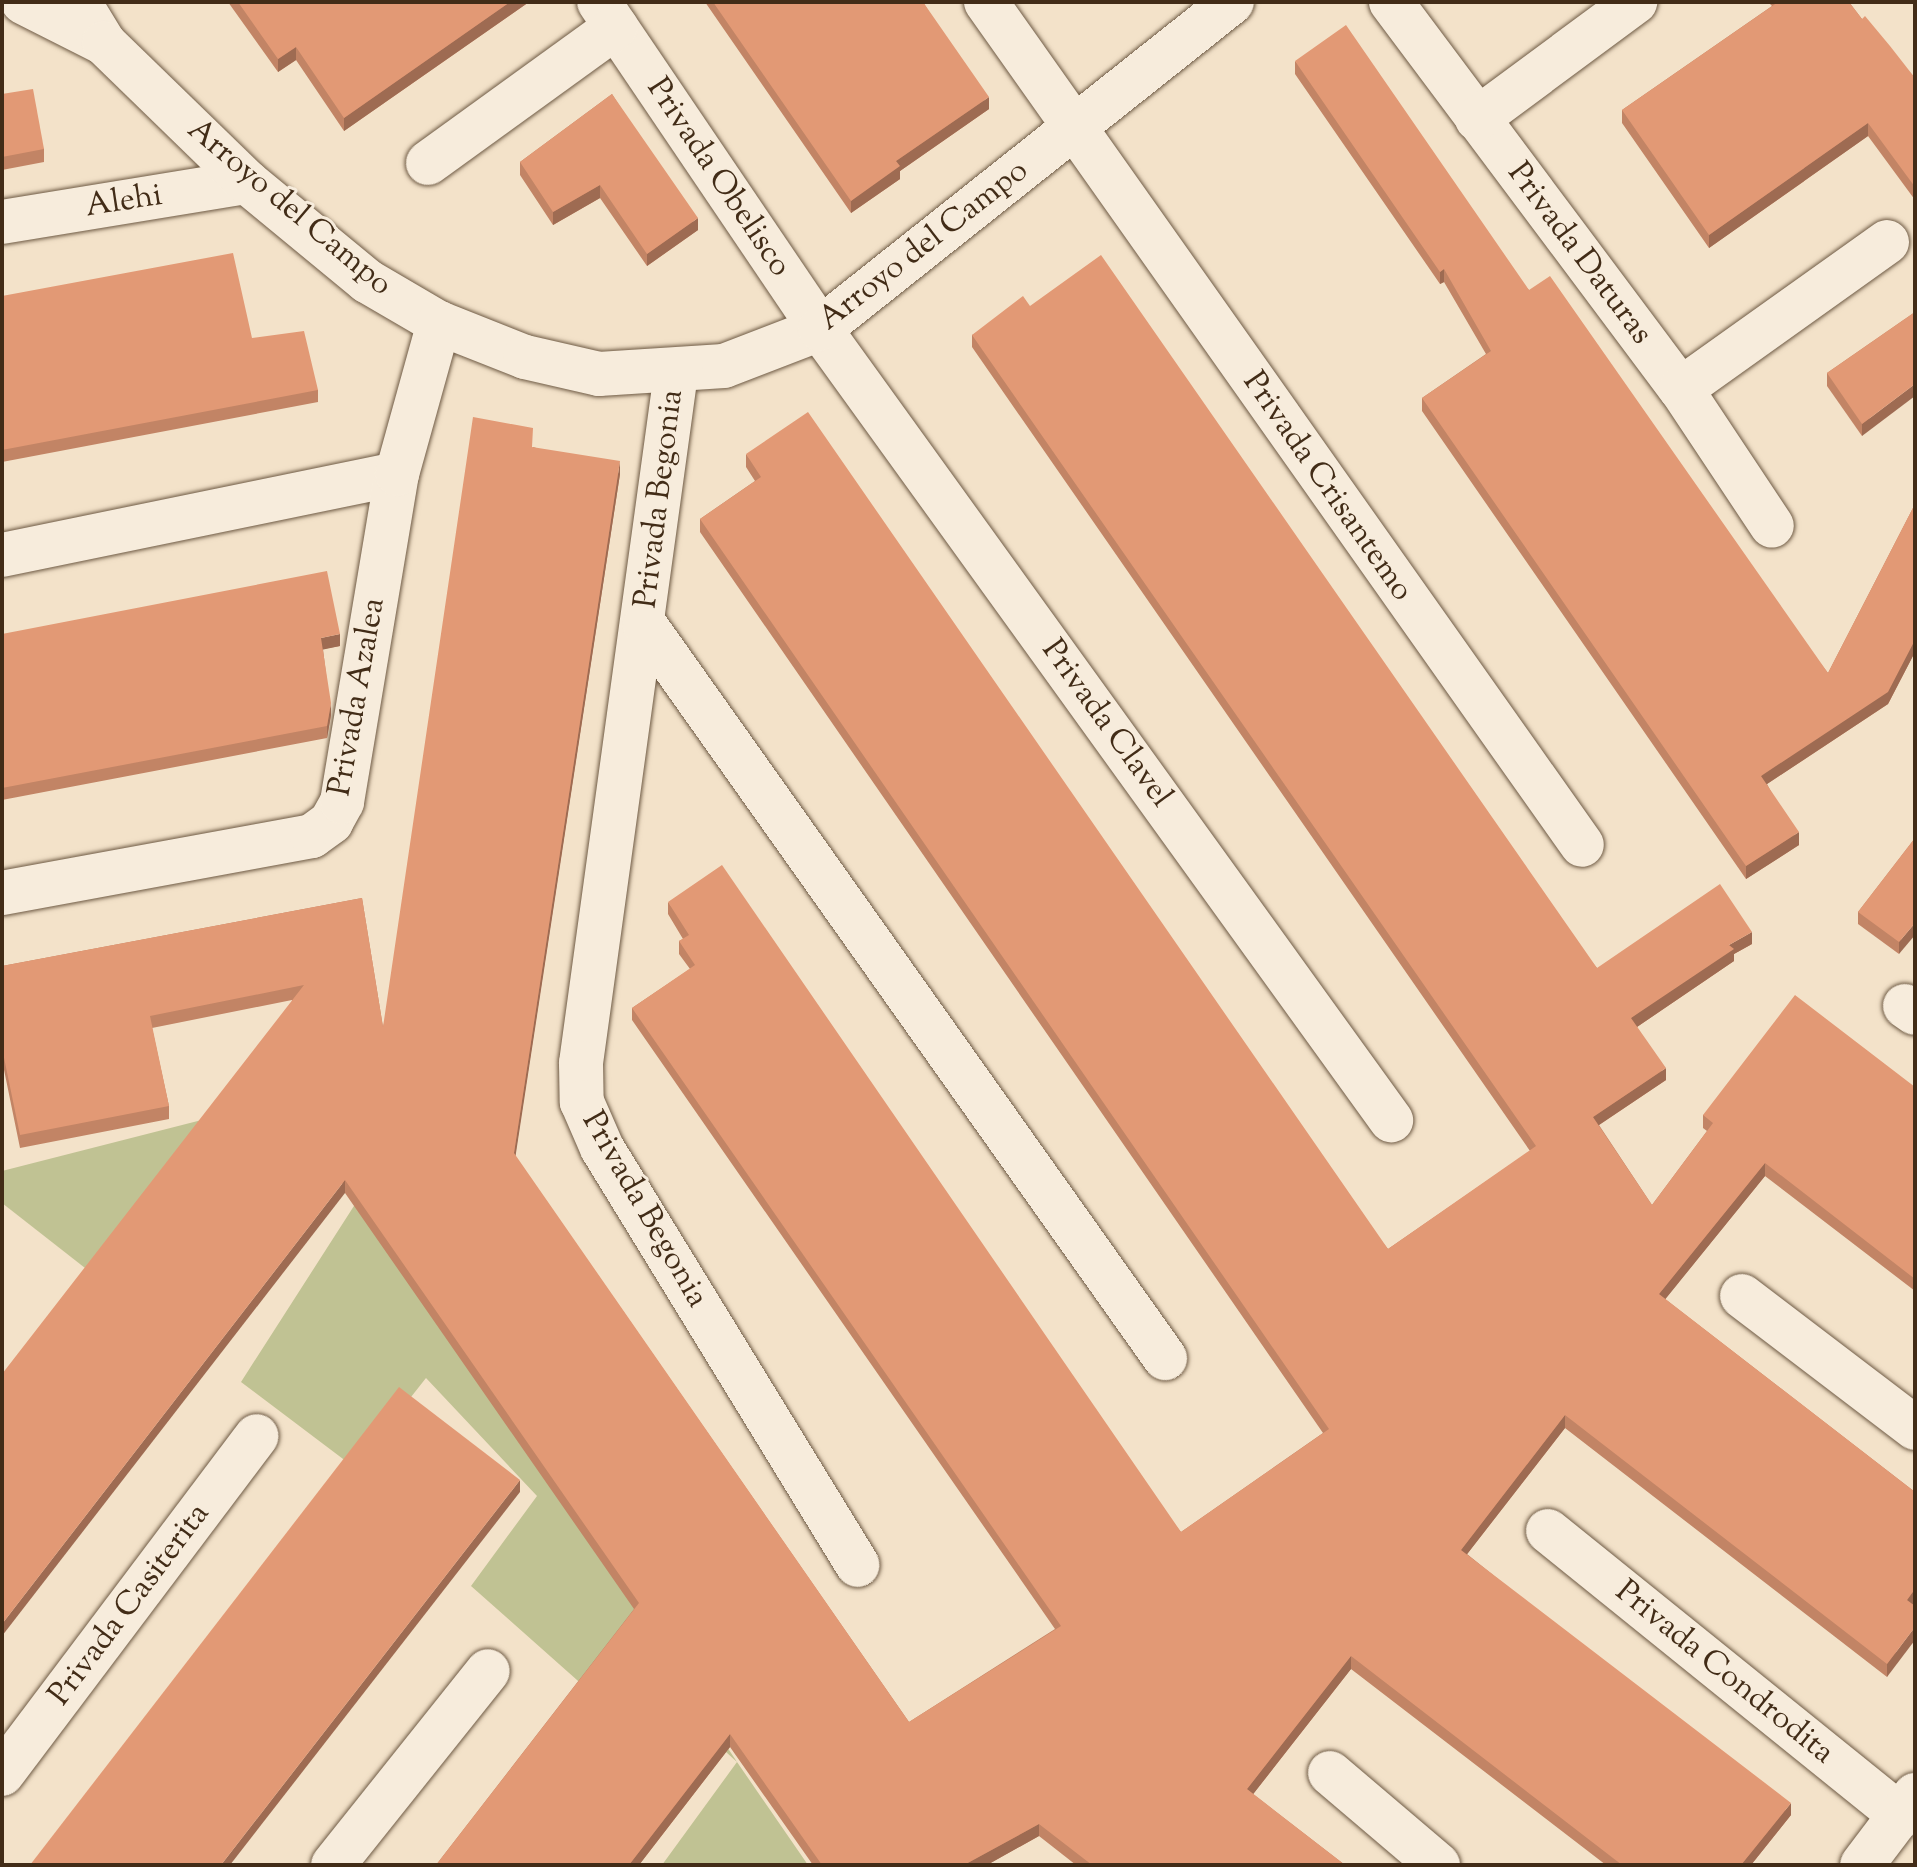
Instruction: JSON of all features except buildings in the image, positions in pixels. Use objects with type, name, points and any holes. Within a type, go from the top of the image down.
[{"type":"street","name":"Arroyo del Campo","points":[[23,2],[104,43]]},
{"type":"street","name":"Arroyo del Campo","points":[[79,2],[104,43],[247,182],[367,281],[439,323],[525,357],[599,374],[676,373],[724,366],[820,329],[1232,2]]},
{"type":"street","name":"Privada Crisantemo","points":[[986,2],[1073,130],[1582,845]]},
{"type":"street","name":"Privada Daturas","points":[[1391,2],[1681,389],[1772,526]]},
{"type":"street","points":[[1477,119],[1635,2]]},
{"type":"street","name":"Privada Obelisco","points":[[428,163],[608,15],[820,329]]},
{"type":"street","name":"Alehi","points":[[2,222],[247,182]]},
{"type":"street","points":[[1681,389],[1887,242]]},
{"type":"street","name":"Privada Azalea","points":[[2,893],[312,836],[331,822],[342,802],[397,474],[439,323]]},
{"type":"street","name":"Privada Clavel","points":[[820,329],[1391,1120]]},
{"type":"street","name":"Privada Begonia","points":[[676,373],[645,625],[581,1063],[582,1102],[602,1148],[858,1565]]},
{"type":"street","points":[[2,555],[397,474]]},
{"type":"street","name":"Privada Begonia","points":[[645,625],[1165,1358]]},
{"type":"street","points":[[1742,1296],[1915,1428]]},
{"type":"street","name":"Privada Casiterita","points":[[2,1774],[257,1436]]},
{"type":"street","name":"Privada Condrodita","points":[[1548,1531],[1908,1805]]},
{"type":"street","points":[[333,1865],[488,1671]]},
{"type":"street","points":[[1330,1773],[1438,1865]]},
{"type":"street","points":[[1862,1865],[1908,1805]]},
{"type":"green space","points":[[233,1112],[94,1275],[2,1203],[2,1171]]},
{"type":"green space","points":[[361,1195],[737,1762],[622,1658],[595,1696],[471,1586],[537,1496],[426,1378],[355,1468],[241,1382]]},
{"type":"green space","points":[[737,1762],[808,1865],[662,1865]]}]
